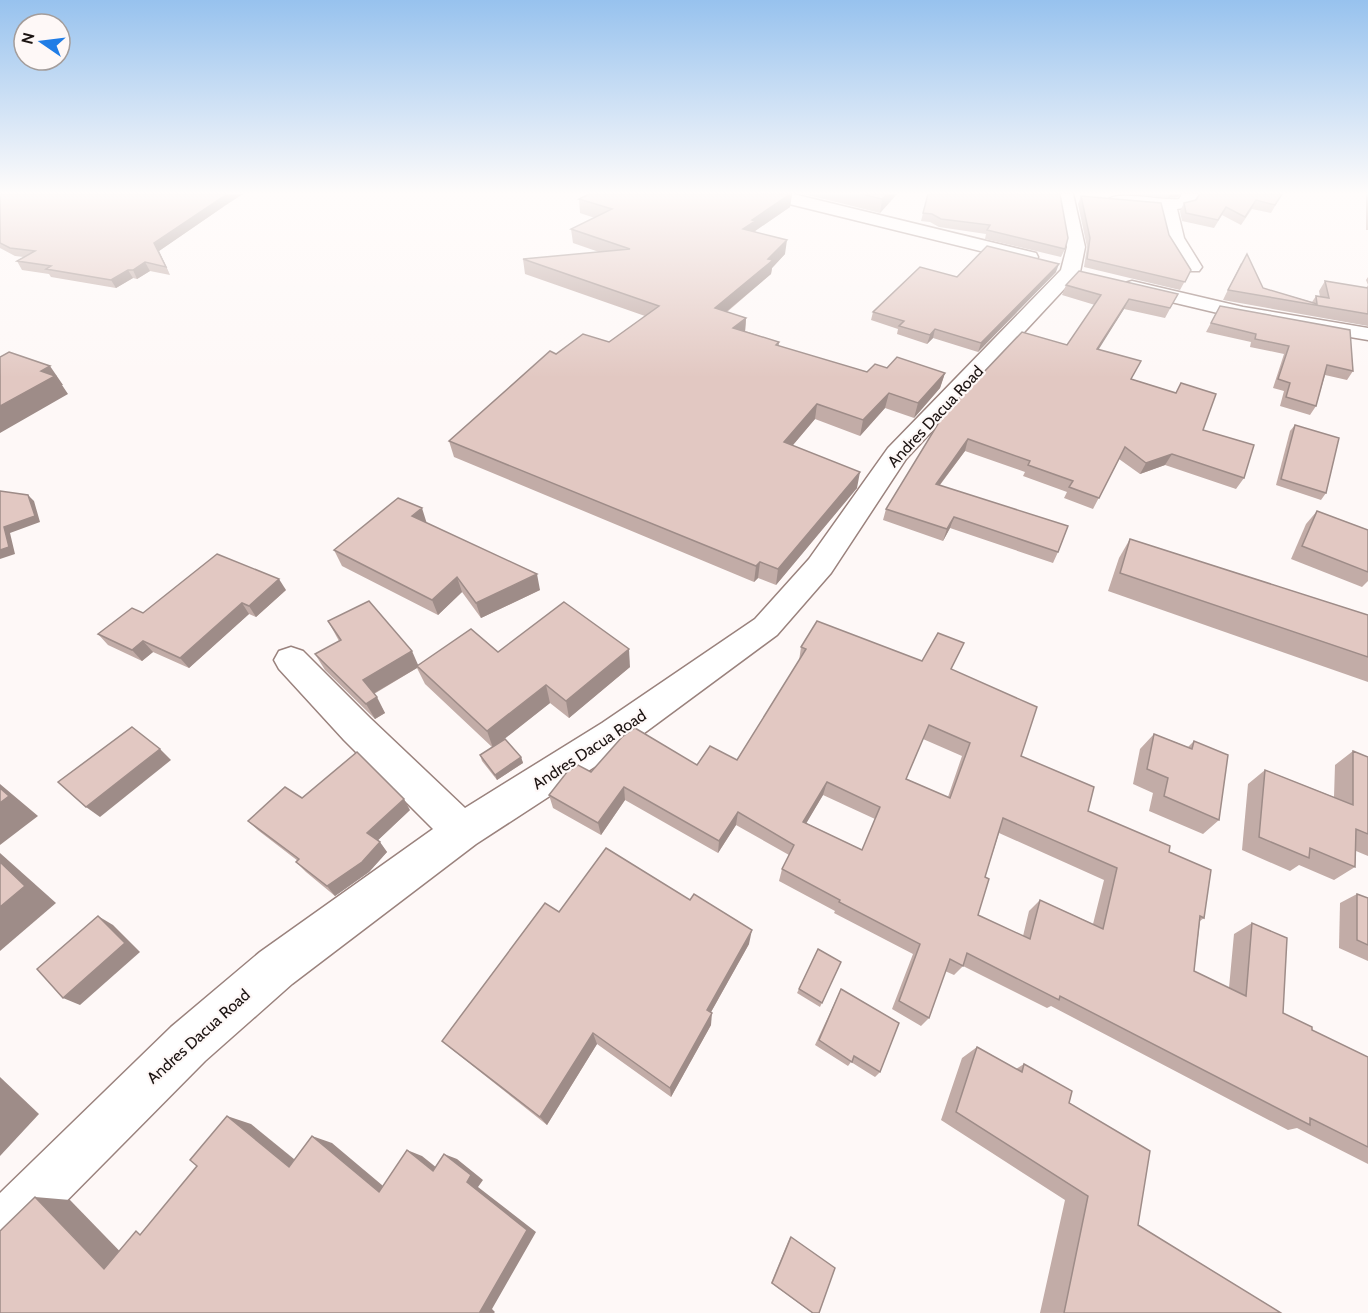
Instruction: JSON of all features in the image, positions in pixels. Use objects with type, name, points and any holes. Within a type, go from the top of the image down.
[{"type":"street","points":[[1010,255],[1079,273],[1077,255]]},
{"type":"street","points":[[1181,255],[1192,267]]},
{"type":"street","name":"Andres Dacua Road","points":[[0,1230],[121,1108],[230,1005],[276,968],[462,831],[615,734],[766,627],[820,566],[897,454],[1079,273]]},
{"type":"street","points":[[1116,283],[1243,313],[1368,334]]},
{"type":"street","points":[[291,660],[357,729],[462,831]]},
{"type":"building","points":[[27,255],[160,255],[166,267],[145,262],[111,280],[46,269],[51,266],[17,261]]},
{"type":"building","points":[[563,255],[772,255],[768,259],[773,260],[715,308],[746,318],[733,328],[779,342],[776,345],[867,372],[875,364],[887,368],[897,357],[945,373],[918,403],[889,393],[863,420],[817,404],[784,442],[860,472],[778,569],[760,562],[756,566],[449,441],[550,351],[556,354],[583,334],[609,342],[659,306],[523,259]]},
{"type":"building","points":[[978,255],[1024,255],[1059,264],[981,343],[935,329],[930,335],[899,326],[904,321],[873,312],[920,267],[957,277]]},
{"type":"building","points":[[1088,255],[1182,255],[1191,270],[1185,282],[1087,259]]},
{"type":"building","points":[[1248,255],[1263,288],[1317,304],[1316,296],[1329,298],[1325,281],[1368,288],[1368,314],[1228,290]]},
{"type":"building","points":[[1079,271],[1178,294],[1170,308],[1129,299],[1097,349],[1141,361],[1131,379],[1176,393],[1181,383],[1216,394],[1203,430],[1254,445],[1244,478],[1172,454],[1146,463],[1125,447],[1099,498],[1069,487],[1073,481],[1028,465],[1030,461],[968,439],[936,484],[1068,526],[1058,552],[954,517],[947,529],[886,509],[944,414],[1022,332],[1067,345],[1101,295],[1066,285]]},
{"type":"building","points":[[1220,306],[1350,330],[1353,371],[1327,365],[1316,406],[1286,397],[1290,383],[1278,379],[1289,346],[1255,339],[1256,334],[1211,323]]},
{"type":"building","points":[[9,352],[50,366],[41,371],[55,376],[0,406],[0,357]]},
{"type":"building","points":[[1295,425],[1339,438],[1326,493],[1281,479]]},
{"type":"building","points":[[0,491],[28,495],[35,516],[4,527],[9,547],[0,550]]},
{"type":"building","points":[[398,498],[422,508],[412,516],[537,574],[476,603],[457,577],[432,600],[334,550]]},
{"type":"building","points":[[1317,511],[1368,530],[1368,572],[1302,546]]},
{"type":"building","points":[[1130,539],[1368,615],[1368,657],[1120,573]]},
{"type":"building","points":[[217,554],[279,579],[249,606],[242,603],[180,658],[143,641],[132,650],[98,634],[132,608],[143,613]]},
{"type":"building","points":[[369,601],[412,651],[363,680],[377,697],[366,704],[315,654],[341,640],[328,621]]},
{"type":"building","points":[[564,602],[629,649],[566,701],[546,685],[487,731],[417,666],[471,629],[498,652]]},
{"type":"building","points":[[817,621],[922,661],[938,633],[964,643],[951,669],[1037,707],[1021,756],[1094,787],[1088,811],[1170,846],[1169,852],[1211,870],[1204,918],[1200,916],[1194,971],[1246,996],[1252,923],[1287,938],[1283,1013],[1368,1057],[1368,1147],[1310,1118],[1310,1125],[1060,996],[1059,1000],[967,953],[963,966],[950,959],[929,1018],[899,1001],[920,944],[782,869],[794,845],[738,812],[719,841],[624,787],[598,823],[549,795],[567,772],[578,765],[591,772],[622,737],[635,728],[697,765],[710,746],[737,760],[806,649],[801,647]],"holes":[[[929,725],[970,743],[950,798],[906,779]],[[827,782],[880,807],[862,850],[803,822]],[[1003,818],[1117,868],[1103,929],[1040,900],[1030,939],[978,915],[989,879],[985,877]]]},
{"type":"building","points":[[132,727],[160,749],[86,807],[58,782]]},
{"type":"building","points":[[1154,734],[1192,749],[1194,741],[1228,755],[1219,820],[1164,796],[1168,778],[1147,769]]},
{"type":"building","points":[[505,739],[521,757],[495,775],[480,755]]},
{"type":"building","points":[[1353,751],[1368,757],[1368,834],[1356,829],[1355,867],[1310,848],[1309,858],[1259,837],[1265,770],[1353,805]]},
{"type":"building","points":[[357,752],[404,799],[367,833],[380,842],[362,862],[327,886],[296,862],[299,859],[248,821],[285,787],[302,798]]},
{"type":"building","points":[[0,788],[9,796],[0,803]]},
{"type":"building","points":[[606,848],[690,900],[694,894],[752,930],[707,1010],[712,1013],[670,1088],[593,1033],[540,1117],[442,1041],[545,903],[559,912]]},
{"type":"building","points":[[0,862],[25,886],[0,907]]},
{"type":"building","points":[[1357,894],[1368,898],[1368,945],[1357,940]]},
{"type":"building","points":[[98,916],[125,943],[63,998],[37,969]]},
{"type":"building","points":[[818,949],[841,962],[822,1003],[799,989]]},
{"type":"building","points":[[841,989],[899,1023],[880,1072],[854,1056],[852,1062],[819,1040]]},
{"type":"building","points":[[977,1047],[1022,1072],[1024,1064],[1072,1091],[1069,1103],[1150,1151],[1138,1225],[1281,1313],[1064,1313],[1088,1196],[956,1112]]},
{"type":"building","points":[[227,1116],[289,1167],[312,1136],[379,1192],[407,1150],[433,1171],[444,1154],[471,1175],[467,1182],[527,1230],[481,1313],[0,1313],[0,1231],[35,1197],[104,1269],[136,1231],[140,1235],[197,1166],[190,1160]]},
{"type":"building","points":[[791,1237],[835,1268],[819,1313],[813,1313],[772,1283]]}]
